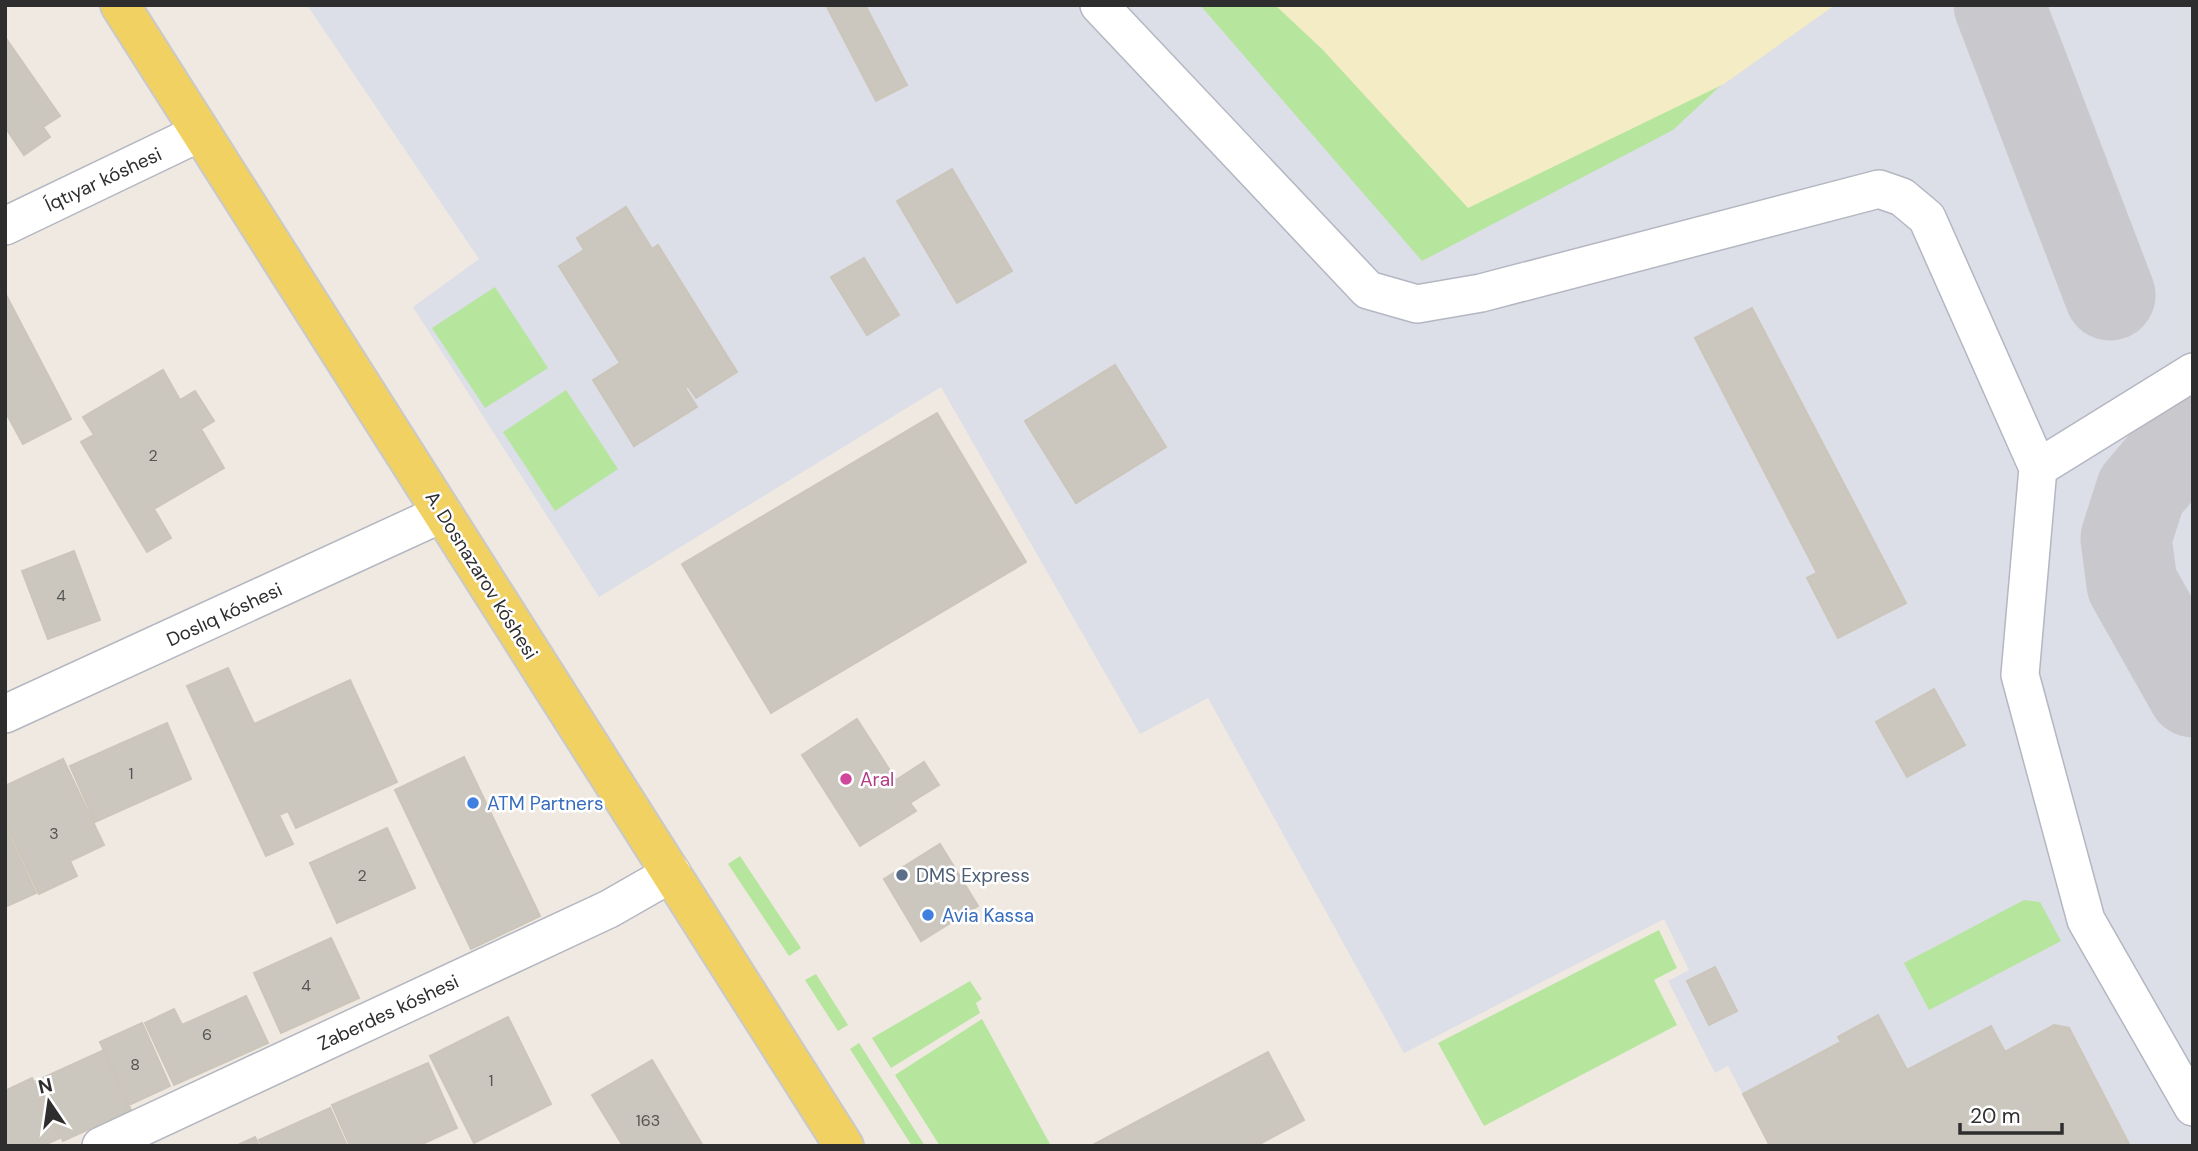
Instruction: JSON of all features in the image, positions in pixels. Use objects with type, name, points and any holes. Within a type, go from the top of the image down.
[{"type":"main road","name":"A. Dosnazarov kóshesi","points":[[120,5],[844,1146]]},
{"type":"street","points":[[1099,5],[1368,290],[1417,304],[1481,293],[1879,189],[1902,197],[1927,218],[2038,468],[2020,675],[2086,920],[2193,1107]]},
{"type":"street","name":"Íqtıyar kóshesi","points":[[5,226],[201,132]]},
{"type":"street","points":[[2038,468],[2193,372]]},
{"type":"street","name":"Doslıq kóshesi","points":[[5,714],[443,513]]},
{"type":"street","name":"Zaberdes kóshesi","points":[[101,1146],[609,909],[672,873]]},
{"type":"shaded area","points":[[307,5],[2193,5],[2193,1146],[1770,1146],[1728,1066],[1715,1073],[1668,981],[1689,970],[1664,919],[1404,1053],[1208,698],[1140,734],[941,387],[599,597],[413,307],[479,259]]},
{"type":"green space","points":[[1200,5],[1807,5],[1673,130],[1422,261]]},
{"type":"green space","points":[[495,287],[548,368],[485,408],[432,328]]},
{"type":"green space","points":[[566,390],[618,469],[555,511],[503,432]]},
{"type":"green space","points":[[740,856],[801,948],[789,956],[728,864]]},
{"type":"green space","points":[[2024,900],[2040,902],[2061,941],[1929,1010],[1904,963]]},
{"type":"green space","points":[[1659,930],[1677,968],[1654,980],[1677,1025],[1484,1126],[1438,1043]]},
{"type":"green space","points":[[816,974],[848,1025],[838,1031],[805,980]]},
{"type":"green space","points":[[970,981],[982,999],[976,1003],[980,1013],[891,1068],[872,1038]]},
{"type":"green space","points":[[982,1019],[1051,1146],[940,1146],[895,1075]]},
{"type":"green space","points":[[859,1043],[925,1146],[912,1146],[850,1049]]},
{"type":"sand","points":[[1275,5],[1835,5],[1724,84],[1468,208],[1322,49]]},
{"type":"building","points":[[826,5],[865,5],[907,85],[876,101]]},
{"type":"building","points":[[5,37],[60,116],[43,127],[50,137],[24,155],[5,127]]},
{"type":"building","points":[[952,169],[1012,271],[957,303],[897,201]]},
{"type":"building","points":[[626,207],[652,249],[658,245],[737,372],[696,398],[688,386],[685,388],[697,407],[634,446],[593,380],[620,363],[559,266],[584,250],[577,238]]},
{"type":"building","points":[[864,258],[899,315],[867,335],[831,277]]},
{"type":"building","points":[[5,293],[71,419],[23,444],[5,411]]},
{"type":"building","points":[[1752,308],[1906,603],[1838,638],[1807,578],[1817,573],[1695,338]]},
{"type":"building","points":[[1115,365],[1166,447],[1076,503],[1025,421]]},
{"type":"building","points":[[163,370],[180,400],[195,391],[214,421],[201,429],[224,468],[154,509],[171,538],[147,552],[81,442],[94,435],[83,417]]},
{"type":"building","points":[[937,413],[1026,562],[771,713],[682,564]]},
{"type":"building","points":[[74,551],[100,620],[48,639],[22,571]]},
{"type":"building","points":[[228,668],[254,724],[350,680],[397,782],[296,828],[288,811],[279,815],[293,844],[266,856],[187,686]]},
{"type":"building","points":[[1934,689],[1965,745],[1907,777],[1876,722]]},
{"type":"building","points":[[857,719],[896,780],[924,762],[939,785],[910,803],[916,811],[860,846],[802,755]]},
{"type":"building","points":[[167,723],[191,779],[95,822],[70,766]]},
{"type":"building","points":[[464,757],[540,916],[471,949],[395,790]]},
{"type":"building","points":[[63,759],[104,845],[70,861],[77,876],[39,894],[5,822],[5,786]]},
{"type":"building","points":[[5,827],[36,893],[5,907]]},
{"type":"building","points":[[387,828],[415,888],[337,923],[310,863]]},
{"type":"building","points":[[940,844],[978,906],[921,941],[884,879]]},
{"type":"building","points":[[331,938],[359,998],[281,1033],[254,973]]},
{"type":"building","points":[[1715,967],[1737,1011],[1709,1025],[1687,981]]},
{"type":"building","points":[[246,996],[268,1043],[174,1085],[145,1023],[174,1009],[182,1025]]},
{"type":"building","points":[[1878,1015],[1907,1070],[1991,1026],[2005,1052],[2054,1025],[2069,1028],[2130,1146],[1770,1146],[1743,1094],[1841,1042],[1838,1037]]},
{"type":"building","points":[[508,1017],[551,1104],[474,1143],[430,1056]]},
{"type":"building","points":[[142,1023],[170,1086],[129,1105],[100,1042]]},
{"type":"building","points":[[104,1050],[131,1110],[63,1141],[36,1081]]},
{"type":"building","points":[[1268,1052],[1304,1120],[1256,1146],[1091,1146]]},
{"type":"building","points":[[652,1060],[703,1146],[623,1146],[592,1095]]},
{"type":"building","points":[[428,1063],[457,1128],[418,1146],[350,1146],[332,1105]]},
{"type":"building","points":[[32,1078],[60,1138],[42,1146],[5,1146],[5,1091]]},
{"type":"building","points":[[330,1108],[347,1146],[262,1146],[259,1140]]},
{"type":"building","points":[[255,1137],[259,1146],[236,1146]]},
{"type":"taxiway","points":[[1999,5],[2110,295]]},
{"type":"taxiway","points":[[2193,441],[2175,451],[2141,491],[2126,538],[2132,584],[2193,692]]},
{"type":"place","name":"Aral","points":[[846,779]]},
{"type":"place","name":"ATM Partners","points":[[473,803]]},
{"type":"place","name":"DMS Express","points":[[902,875]]},
{"type":"place","name":"Avia Kassa","points":[[928,915]]}]
